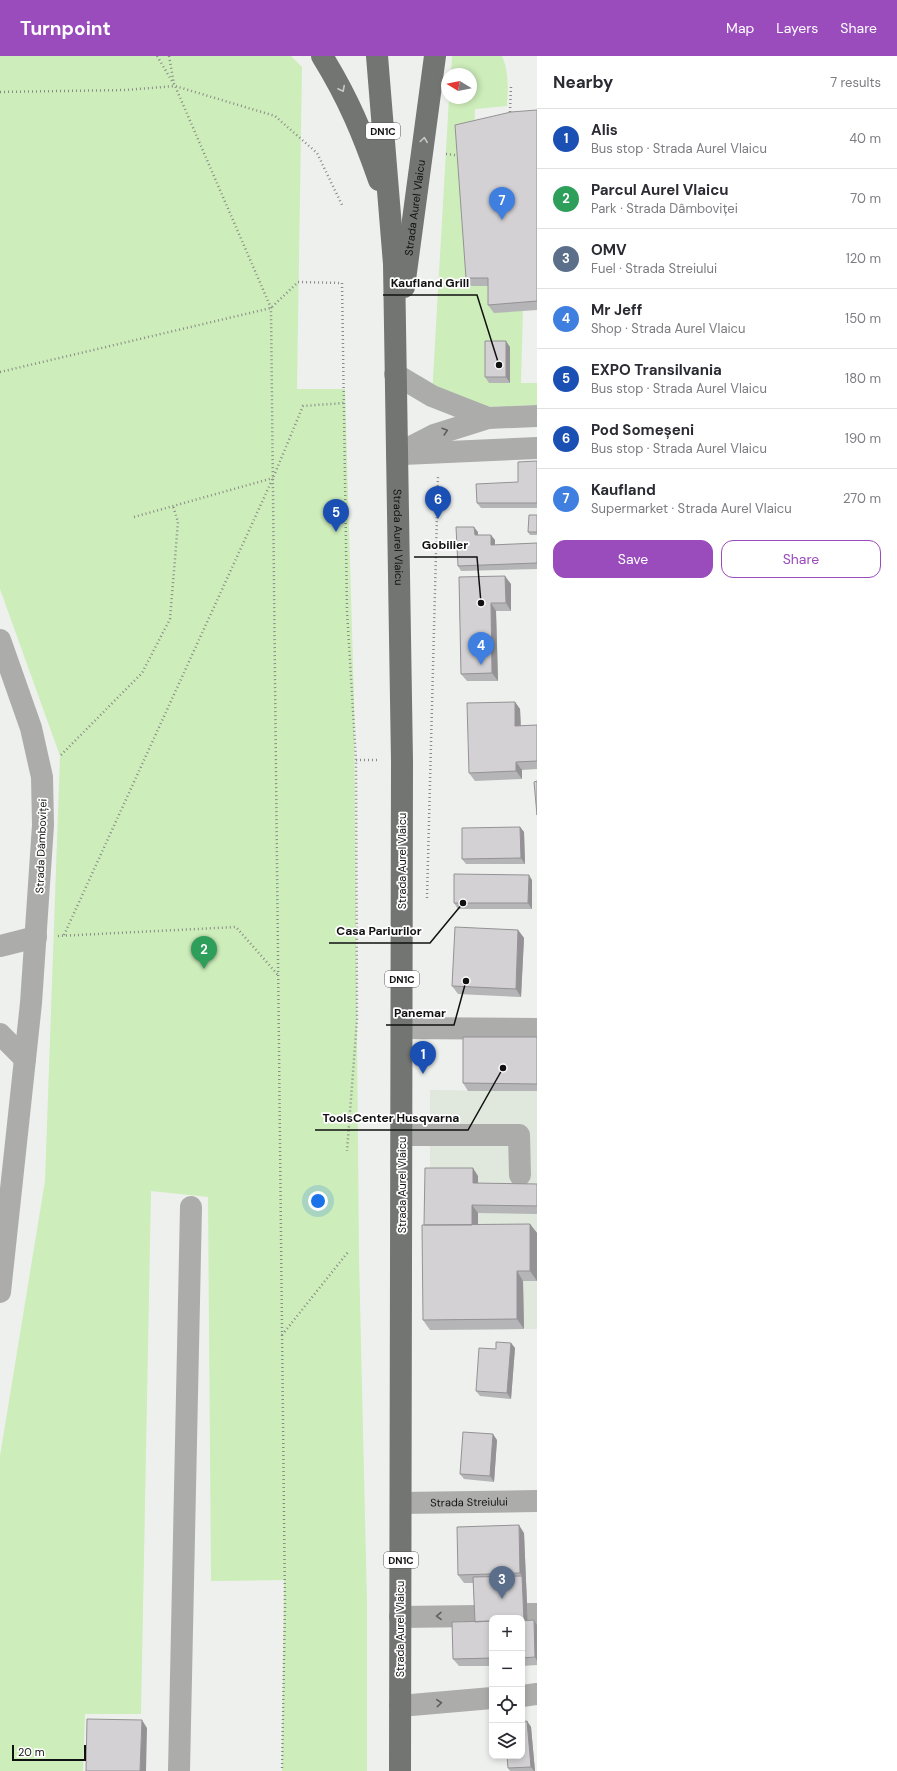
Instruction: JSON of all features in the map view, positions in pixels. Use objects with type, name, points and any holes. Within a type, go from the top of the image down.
[{"type":"main road","points":[[322,56],[339,84],[360,127],[388,206]]},
{"type":"main road","name":"DN1C","points":[[377,56],[388,206]]},
{"type":"main road","name":"Strada Aurel Vlaicu","points":[[395,367],[435,56]]},
{"type":"main road","name":"Strada Aurel Vlaicu","points":[[388,206],[394,264],[402,761],[400,1771]]},
{"type":"street","points":[[395,367],[432,396],[488,418]]},
{"type":"street","points":[[397,454],[434,435],[488,418],[537,416]]},
{"type":"street","points":[[397,454],[537,448]]},
{"type":"street","name":"Strada Dâmboviței","points":[[0,640],[31,728],[42,777],[43,825],[36,937],[25,1059],[0,1292]]},
{"type":"street","points":[[0,946],[36,937]]},
{"type":"street","points":[[402,1028],[537,1029]]},
{"type":"street","points":[[0,1034],[25,1059]]},
{"type":"street","points":[[402,1135],[520,1135],[520,1176]]},
{"type":"street","points":[[179,1771],[191,1207]]},
{"type":"street","name":"Strada Streiului","points":[[401,1503],[537,1503]]},
{"type":"street","points":[[400,1617],[478,1616]]},
{"type":"street","points":[[525,1696],[537,1694]]},
{"type":"street","points":[[400,1706],[489,1698]]},
{"type":"path","points":[[157,56],[175,86],[271,308],[282,1335],[284,1606],[282,1771]]},
{"type":"path","points":[[169,56],[175,86]]},
{"type":"path","points":[[0,92],[126,90],[175,86],[275,116],[317,153],[343,206]]},
{"type":"path","points":[[510,112],[511,86]]},
{"type":"path","points":[[446,154],[455,155]]},
{"type":"path","points":[[0,372],[271,308],[298,282],[342,283],[347,611],[356,783],[357,1020],[347,1151]]},
{"type":"path","points":[[64,935],[273,478],[303,406],[344,403]]},
{"type":"path","points":[[427,903],[439,452]]},
{"type":"path","points":[[134,517],[273,478]]},
{"type":"path","points":[[42,777],[60,756],[142,674],[170,619],[178,522],[173,506]]},
{"type":"path","points":[[36,937],[236,927],[278,975]]},
{"type":"path","points":[[282,1335],[348,1252]]},
{"type":"shaded area","points":[[430,1090],[537,1091],[537,1329],[430,1330]]},
{"type":"green space","points":[[0,56],[291,56],[302,67],[297,389],[345,389],[354,700],[359,1257],[367,1604],[367,1771],[282,1771],[284,1580],[211,1581],[208,1197],[151,1191],[141,1714],[85,1714],[83,1771],[0,1771],[0,1456],[45,1181],[60,756],[0,589]]},
{"type":"green space","points":[[452,56],[502,56],[506,68],[508,87],[507,106],[475,109],[471,286],[494,286],[523,310],[521,383],[537,383],[537,405],[463,408],[432,396],[449,104],[477,104],[477,68],[451,68]]},
{"type":"building","points":[[537,110],[537,301],[488,305],[488,278],[466,278],[455,125],[511,112]]},
{"type":"building","points":[[485,341],[506,341],[506,377],[485,377]]},
{"type":"building","points":[[537,461],[537,503],[477,503],[476,484],[518,482],[518,462]]},
{"type":"building","points":[[529,515],[537,515],[537,532],[528,532]]},
{"type":"building","points":[[456,527],[474,527],[475,535],[491,535],[491,545],[537,543],[537,563],[458,566]]},
{"type":"building","points":[[505,576],[506,603],[491,603],[492,673],[461,674],[459,577]]},
{"type":"building","points":[[515,702],[515,726],[537,725],[537,761],[516,762],[516,771],[469,773],[467,703]]},
{"type":"building","points":[[537,781],[537,815],[534,782]]},
{"type":"building","points":[[520,827],[521,858],[462,859],[462,828]]},
{"type":"building","points":[[454,874],[529,875],[528,903],[454,903]]},
{"type":"building","points":[[455,927],[518,930],[516,989],[452,986]]},
{"type":"building","points":[[463,1037],[537,1037],[537,1084],[463,1083]]},
{"type":"building","points":[[425,1168],[473,1168],[473,1183],[537,1184],[537,1206],[472,1205],[472,1225],[424,1225]]},
{"type":"building","points":[[530,1224],[530,1271],[517,1271],[517,1319],[423,1320],[422,1225]]},
{"type":"building","points":[[496,1342],[511,1343],[507,1393],[476,1391],[479,1348],[496,1349]]},
{"type":"building","points":[[463,1432],[493,1434],[490,1476],[460,1474]]},
{"type":"building","points":[[519,1525],[520,1573],[458,1575],[457,1527]]},
{"type":"building","points":[[522,1576],[524,1615],[489,1615],[489,1621],[475,1622],[473,1577]]},
{"type":"building","points":[[534,1620],[535,1657],[525,1658],[525,1621]]},
{"type":"building","points":[[489,1621],[489,1658],[453,1659],[452,1622]]},
{"type":"building","points":[[87,1719],[142,1720],[140,1771],[86,1771]]},
{"type":"building","points":[[525,1721],[527,1721],[531,1767],[508,1768],[507,1759],[525,1759]]},
{"type":"place","name":"Kaufland","points":[[502,220]]},
{"type":"place","name":"Kaufland Grill","points":[[499,365]]},
{"type":"place","name":"Pod Someșeni","points":[[438,519]]},
{"type":"place","name":"EXPO Transilvania","points":[[336,532]]},
{"type":"place","name":"Gobilier","points":[[481,603]]},
{"type":"place","name":"Mr Jeff","points":[[481,665]]},
{"type":"place","name":"Casa Pariurilor","points":[[463,903]]},
{"type":"place","name":"Parcul Aurel Vlaicu","points":[[204,969]]},
{"type":"place","name":"Panemar","points":[[466,981]]},
{"type":"place","name":"ToolsCenter Husqvarna","points":[[503,1068]]},
{"type":"place","name":"Alis","points":[[423,1074]]},
{"type":"place","name":"OMV","points":[[502,1599]]}]
